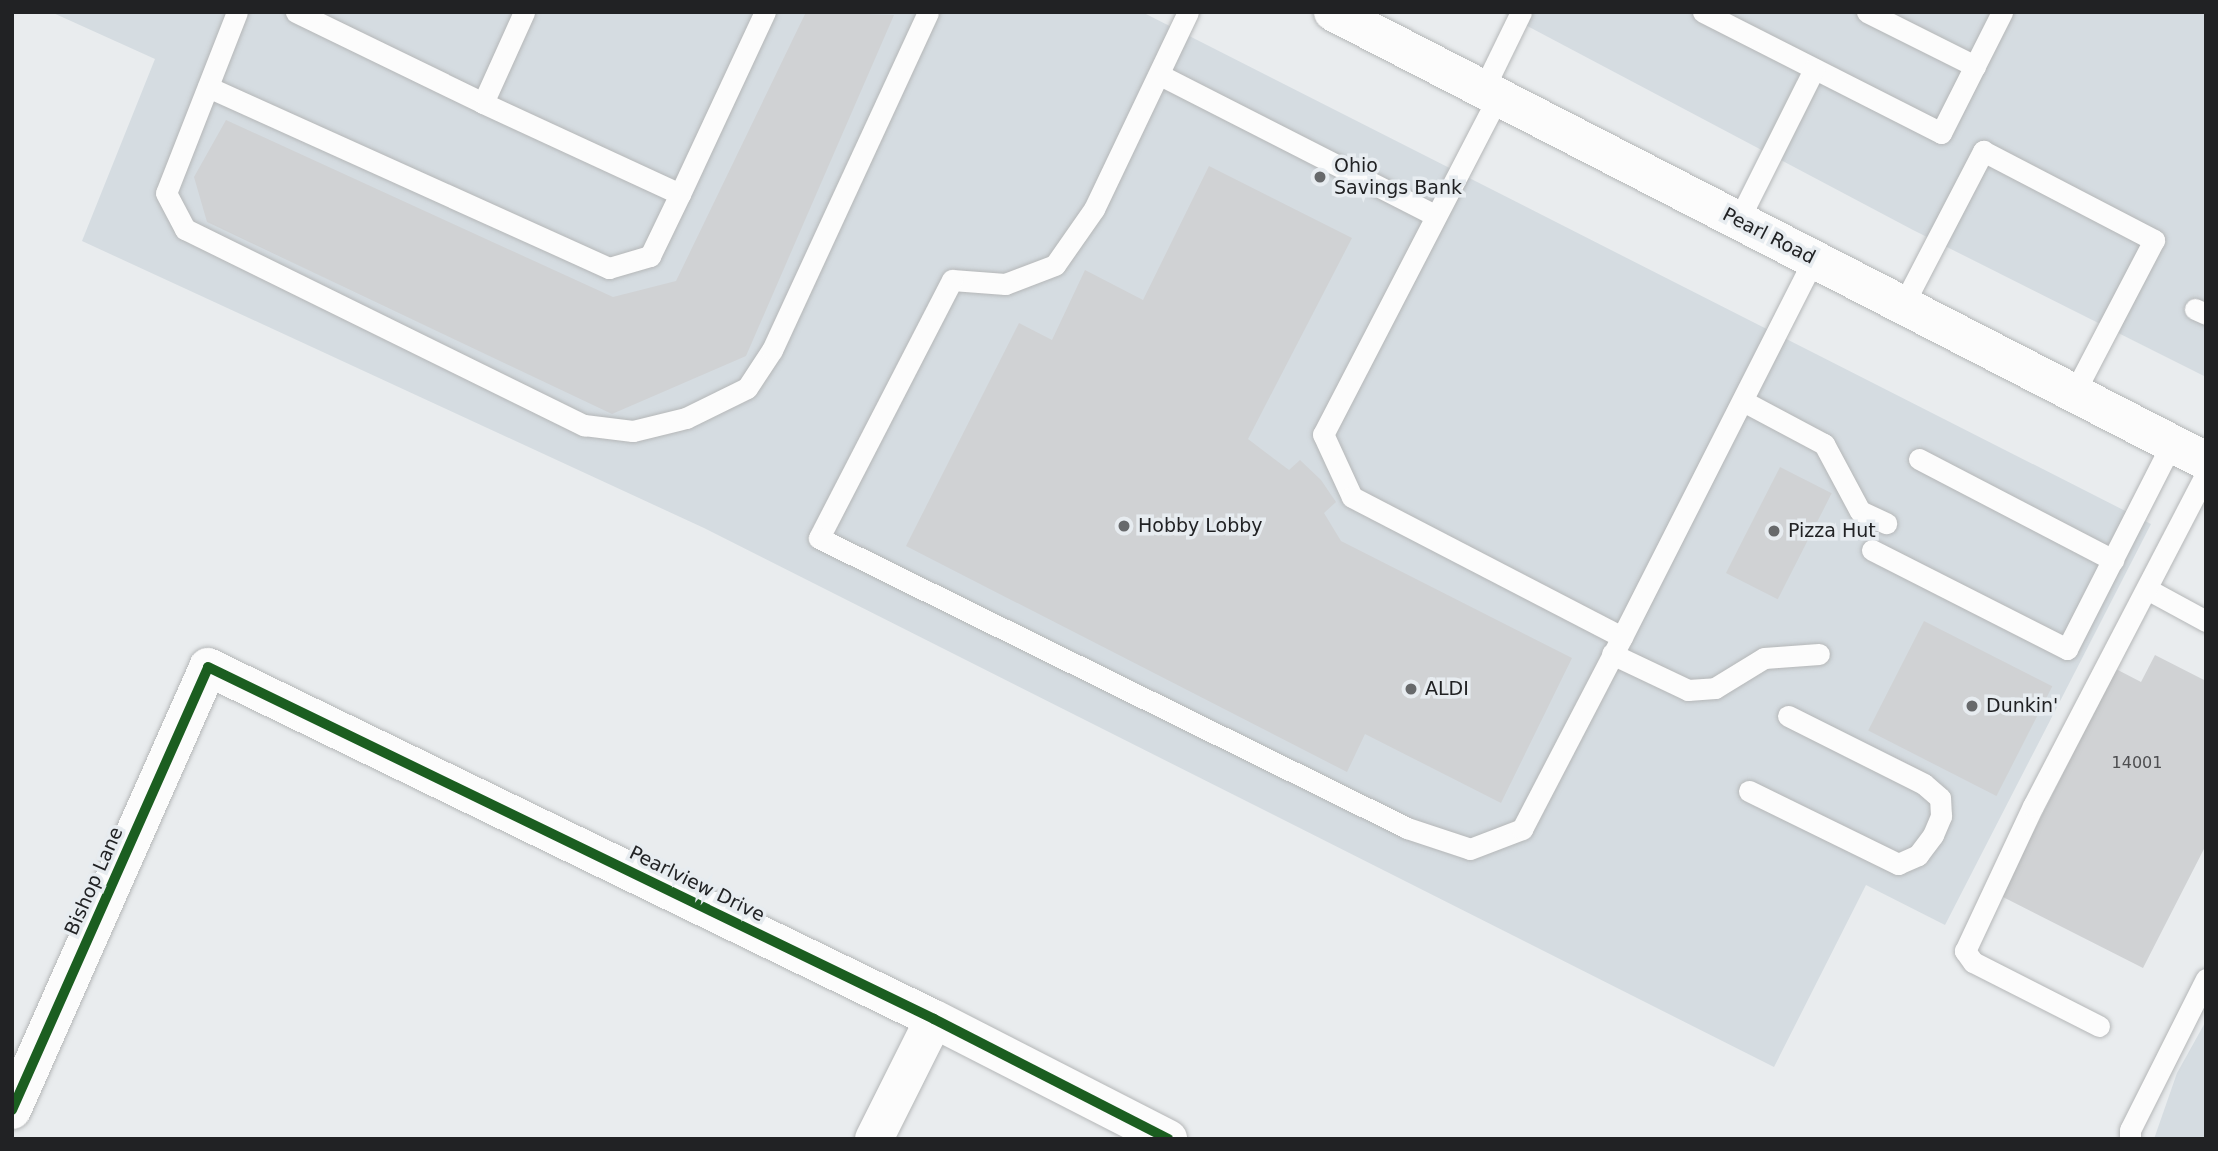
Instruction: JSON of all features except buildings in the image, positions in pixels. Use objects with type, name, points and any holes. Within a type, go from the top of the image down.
[{"type":"street","name":"Pearl Road","points":[[1333,12],[2206,461]]},
{"type":"street","name":"Pearlview Drive","points":[[208,667],[934,1019],[1168,1139]]},
{"type":"street","name":"Bishop Lane","points":[[12,1110],[208,667]]},
{"type":"street","points":[[874,1139],[934,1019]]},
{"type":"lane","points":[[237,12],[166,193],[185,229],[584,425],[633,431],[686,418],[747,388],[772,349],[928,12]]},
{"type":"lane","points":[[296,12],[483,103],[680,194]]},
{"type":"lane","points":[[483,103],[524,12]]},
{"type":"lane","points":[[208,87],[609,268],[650,256],[765,12]]},
{"type":"lane","points":[[1188,12],[1094,209],[1055,265],[1006,284],[952,280],[819,538],[1407,828],[1470,849],[1522,829],[1814,259]]},
{"type":"lane","points":[[1521,12],[1491,93],[1435,215],[1322,435],[1352,497],[1617,645],[1688,690],[1715,688],[1764,658],[1819,653]]},
{"type":"lane","points":[[1703,12],[1941,133],[2002,12]]},
{"type":"lane","points":[[1867,12],[1975,66]]},
{"type":"lane","points":[[1738,221],[1814,69]]},
{"type":"lane","points":[[1160,75],[1435,215]]},
{"type":"lane","points":[[1903,305],[1983,150],[2154,240],[2074,393]]},
{"type":"lane","points":[[1743,401],[1824,444],[1860,511],[1886,523]]},
{"type":"lane","points":[[1872,550],[2067,649],[2172,443]]},
{"type":"lane","points":[[1920,459],[2113,560]]},
{"type":"lane","points":[[2099,1026],[1973,962],[1965,951],[2033,806],[2206,474]]},
{"type":"lane","points":[[2147,589],[2206,621]]},
{"type":"lane","points":[[1749,791],[1898,864],[1918,855],[1933,835],[1941,816],[1940,798],[1924,784],[1788,716]]},
{"type":"lane","points":[[2130,1139],[2130,1130],[2206,979]]},
{"type":"shaded area","points":[[51,12],[1142,12],[2151,524],[1945,925],[1866,885],[1774,1067],[704,528],[82,241],[155,59]]},
{"type":"shaded area","points":[[1501,12],[2206,12],[2206,377],[1913,230]]},
{"type":"shaded area","points":[[2206,1021],[2206,1139],[2154,1139],[2177,1073]]},
{"type":"cycle path","points":[[12,1110],[208,667],[934,1019],[1168,1139]]},
{"type":"place","name":"Ohio Savings Bank","points":[[1320,177]]},
{"type":"place","name":"Hobby Lobby","points":[[1124,526]]},
{"type":"place","name":"Pizza Hut","points":[[1774,531]]},
{"type":"place","name":"ALDI","points":[[1411,689]]},
{"type":"place","name":"Dunkin'","points":[[1972,706]]}]
